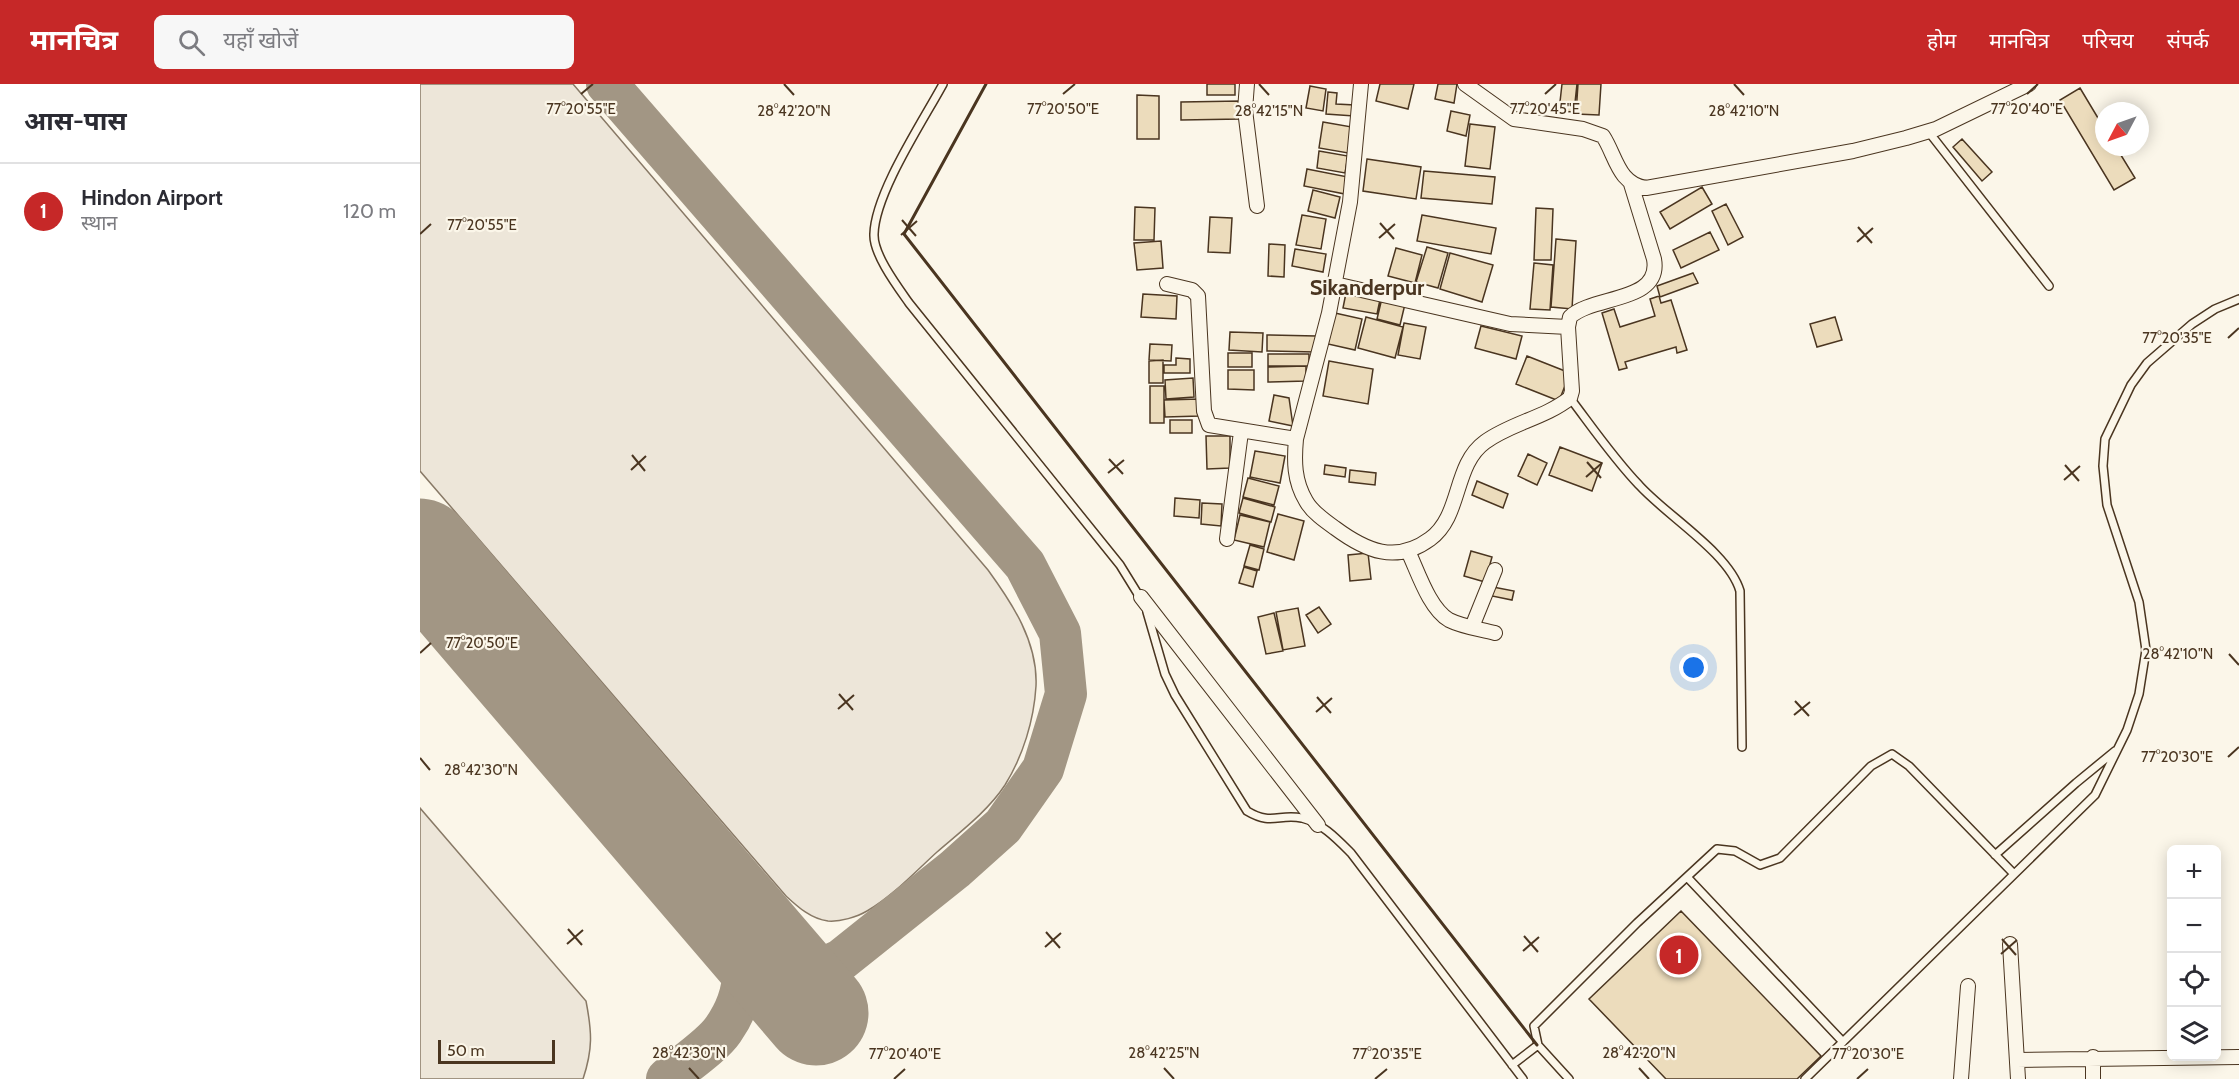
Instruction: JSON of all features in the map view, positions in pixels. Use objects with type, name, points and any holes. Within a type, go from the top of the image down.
[{"type":"street","points":[[1247,84],[1245,110],[1257,206]]},
{"type":"street","points":[[1361,84],[1354,176],[1335,284],[1296,439],[1296,479],[1307,503],[1345,536],[1370,549],[1394,554],[1408,552],[1439,532],[1472,455],[1483,443],[1570,398],[1572,392],[1568,327],[1570,317],[1577,311],[1636,292],[1653,278],[1656,270],[1631,184],[1622,174],[1603,136],[1584,129],[1514,119],[1465,84]]},
{"type":"street","points":[[1631,184],[1646,188],[1656,187],[1853,151],[1928,131],[2030,84]]},
{"type":"street","points":[[1167,284],[1192,291],[1198,296],[1205,419],[1209,425],[1218,429],[1296,439]]},
{"type":"street","points":[[1335,284],[1510,324],[1568,327]]},
{"type":"street","points":[[1227,539],[1240,432]]},
{"type":"street","points":[[1408,552],[1436,606],[1447,618],[1495,633]]},
{"type":"street","points":[[1472,627],[1495,570]]},
{"type":"street","points":[[1141,597],[1318,825]]},
{"type":"street","points":[[2010,944],[2018,1079]]},
{"type":"street","points":[[1961,1079],[1968,986]]},
{"type":"street","points":[[2017,1060],[2239,1056]]},
{"type":"street","points":[[2093,1058],[2093,1079]]},
{"type":"lane","points":[[943,84],[882,198],[873,235],[886,270],[909,303],[1120,565],[1141,597],[1175,695],[1247,811],[1259,818],[1301,818],[1318,825],[1334,836],[1351,854],[1523,1079]]},
{"type":"lane","points":[[1928,131],[2049,286]]},
{"type":"lane","points":[[1805,1079],[2095,795],[2117,750],[2139,694],[2146,650],[2139,602],[2108,505],[2103,466],[2105,439],[2131,385],[2147,363],[2192,324],[2216,309],[2239,299]]},
{"type":"lane","points":[[1570,398],[1637,483],[1722,559],[1737,580],[1740,591],[1742,747]]},
{"type":"lane","points":[[1995,855],[2117,750]]},
{"type":"lane","points":[[1569,1079],[1538,1045],[1534,1026],[1636,923],[1717,849],[1735,851],[1760,865],[1780,858],[1871,766],[1892,754],[1910,766],[2014,874]]},
{"type":"lane","points":[[1687,877],[1843,1042]]},
{"type":"lane","points":[[1512,1065],[1538,1045]]},
{"type":"shaded area","points":[[420,84],[573,84],[988,570],[1022,624],[1033,654],[1036,686],[1033,712],[1026,737],[1005,785],[973,821],[895,891],[863,913],[838,921],[822,920],[805,912],[786,896],[420,471]]},
{"type":"shaded area","points":[[420,808],[586,1001],[590,1040],[589,1059],[583,1079],[420,1079]]},
{"type":"building","points":[[1207,84],[1235,84],[1235,95],[1207,95]]},
{"type":"building","points":[[1380,84],[1414,84],[1408,109],[1376,101]]},
{"type":"building","points":[[1438,84],[1457,84],[1454,103],[1435,99]]},
{"type":"building","points":[[1562,84],[1577,84],[1574,112],[1559,111]]},
{"type":"building","points":[[1578,84],[1601,84],[1599,115],[1576,114]]},
{"type":"building","points":[[1310,86],[1326,89],[1323,111],[1306,108]]},
{"type":"building","points":[[2080,88],[2095,113],[2095,156],[2122,156],[2135,178],[2114,190],[2060,100]]},
{"type":"building","points":[[1328,92],[1337,93],[1336,104],[1355,105],[1354,116],[1326,114]]},
{"type":"building","points":[[1137,95],[1159,96],[1159,139],[1137,139]]},
{"type":"building","points":[[1241,101],[1241,119],[1181,120],[1181,102]]},
{"type":"building","points":[[1451,111],[1470,115],[1466,136],[1447,131]]},
{"type":"building","points":[[1323,122],[1352,127],[1348,153],[1319,148]]},
{"type":"building","points":[[1470,124],[1495,127],[1490,169],[1465,166]]},
{"type":"building","points":[[1962,139],[1992,172],[1982,181],[1953,147]]},
{"type":"building","points":[[1319,151],[1348,156],[1345,173],[1317,168]]},
{"type":"building","points":[[1367,159],[1421,167],[1416,199],[1363,191]]},
{"type":"building","points":[[1307,169],[1348,177],[1345,194],[1304,186]]},
{"type":"building","points":[[1424,171],[1495,177],[1492,204],[1421,198]]},
{"type":"building","points":[[1702,187],[1712,204],[1670,229],[1660,212]]},
{"type":"building","points":[[1313,190],[1340,197],[1335,218],[1308,211]]},
{"type":"building","points":[[1726,204],[1743,237],[1728,245],[1712,211]]},
{"type":"building","points":[[1135,207],[1155,208],[1154,240],[1134,240]]},
{"type":"building","points":[[1536,208],[1553,209],[1551,260],[1534,260]]},
{"type":"building","points":[[1302,215],[1326,219],[1321,249],[1296,245]]},
{"type":"building","points":[[1422,215],[1496,228],[1491,254],[1417,241]]},
{"type":"building","points":[[1210,217],[1232,218],[1230,253],[1208,252]]},
{"type":"building","points":[[1710,232],[1719,250],[1681,268],[1673,250]]},
{"type":"building","points":[[1556,239],[1576,241],[1572,309],[1551,307]]},
{"type":"building","points":[[1161,241],[1163,268],[1137,270],[1134,243]]},
{"type":"building","points":[[1269,244],[1285,245],[1284,277],[1268,276]]},
{"type":"building","points":[[1427,247],[1448,253],[1438,288],[1416,282]]},
{"type":"building","points":[[1396,248],[1422,255],[1415,283],[1388,276]]},
{"type":"building","points":[[1295,249],[1326,254],[1323,272],[1292,266]]},
{"type":"building","points":[[1450,253],[1493,265],[1482,302],[1440,289]]},
{"type":"building","points":[[1534,263],[1553,265],[1550,310],[1530,309]]},
{"type":"building","points":[[1693,273],[1698,283],[1660,297],[1657,286]]},
{"type":"building","points":[[1347,288],[1381,295],[1377,314],[1343,308]]},
{"type":"building","points":[[1143,294],[1177,296],[1176,319],[1141,317]]},
{"type":"building","points":[[1659,296],[1661,303],[1671,300],[1687,350],[1677,353],[1676,347],[1625,362],[1627,368],[1619,370],[1602,313],[1614,309],[1620,327],[1655,316],[1650,299]]},
{"type":"building","points":[[1382,298],[1405,304],[1400,325],[1377,319]]},
{"type":"building","points":[[1335,313],[1362,319],[1355,350],[1328,344]]},
{"type":"building","points":[[1366,317],[1403,327],[1395,358],[1358,348]]},
{"type":"building","points":[[1835,317],[1842,340],[1817,347],[1810,324]]},
{"type":"building","points":[[1404,323],[1426,327],[1420,359],[1398,355]]},
{"type":"building","points":[[1481,326],[1522,336],[1516,359],[1475,348]]},
{"type":"building","points":[[1230,332],[1263,333],[1262,352],[1229,350]]},
{"type":"building","points":[[1267,335],[1316,336],[1315,352],[1267,351]]},
{"type":"building","points":[[1150,344],[1172,345],[1171,361],[1149,360]]},
{"type":"building","points":[[1228,353],[1252,353],[1252,367],[1228,367]]},
{"type":"building","points":[[1268,354],[1309,354],[1309,366],[1268,366]]},
{"type":"building","points":[[1527,356],[1570,373],[1559,401],[1516,384]]},
{"type":"building","points":[[1176,358],[1190,359],[1190,373],[1164,373],[1164,365],[1176,365]]},
{"type":"building","points":[[1163,360],[1163,383],[1149,383],[1149,361]]},
{"type":"building","points":[[1329,361],[1373,369],[1368,404],[1323,396]]},
{"type":"building","points":[[1306,366],[1306,381],[1268,382],[1268,367]]},
{"type":"building","points":[[1228,370],[1254,370],[1254,390],[1228,389]]},
{"type":"building","points":[[1193,378],[1194,397],[1166,399],[1165,380]]},
{"type":"building","points":[[1150,386],[1164,386],[1164,423],[1150,423]]},
{"type":"building","points":[[1274,395],[1289,398],[1293,426],[1269,421]]},
{"type":"building","points":[[1200,399],[1200,416],[1165,417],[1164,400]]},
{"type":"building","points":[[1170,420],[1192,420],[1192,433],[1170,433]]},
{"type":"building","points":[[1206,436],[1230,436],[1230,468],[1207,469]]},
{"type":"building","points":[[1560,447],[1602,463],[1592,491],[1549,475]]},
{"type":"building","points":[[1255,451],[1285,456],[1280,483],[1250,477]]},
{"type":"building","points":[[1528,454],[1547,463],[1537,485],[1518,476]]},
{"type":"building","points":[[1325,465],[1346,468],[1345,477],[1324,474]]},
{"type":"building","points":[[1350,470],[1376,473],[1375,485],[1349,482]]},
{"type":"building","points":[[1248,478],[1279,486],[1274,505],[1243,497]]},
{"type":"building","points":[[1477,481],[1508,494],[1503,508],[1472,495]]},
{"type":"building","points":[[1175,498],[1200,500],[1199,518],[1174,516]]},
{"type":"building","points":[[1243,498],[1275,507],[1271,522],[1239,513]]},
{"type":"building","points":[[1202,503],[1222,504],[1221,526],[1201,524]]},
{"type":"building","points":[[1278,514],[1304,521],[1294,560],[1267,552]]},
{"type":"building","points":[[1240,515],[1270,522],[1264,547],[1234,540]]},
{"type":"building","points":[[1250,545],[1264,549],[1259,570],[1244,566]]},
{"type":"building","points":[[1471,551],[1492,557],[1485,582],[1464,576]]},
{"type":"building","points":[[1368,553],[1371,579],[1350,581],[1348,555]]},
{"type":"building","points":[[1244,567],[1257,571],[1253,587],[1239,583]]},
{"type":"building","points":[[1493,587],[1514,591],[1512,600],[1492,596]]},
{"type":"building","points":[[1319,607],[1331,624],[1318,633],[1306,615]]},
{"type":"building","points":[[1298,608],[1305,646],[1283,650],[1276,612]]},
{"type":"building","points":[[1274,613],[1283,651],[1266,654],[1258,617]]},
{"type":"building","points":[[1681,911],[1821,1056],[1797,1079],[1666,1079],[1589,999]]},
{"type":"taxiway","points":[[607,84],[1025,565],[1060,633],[1066,694],[1043,769],[1003,826],[955,869],[841,960],[818,968],[798,968],[779,960],[759,946]]},
{"type":"taxiway","points":[[667,1079],[718,1036],[733,1013],[740,996],[743,980],[740,948],[719,899]]},
{"type":"runway","points":[[420,551],[816,1013]]},
{"type":"wall","points":[[986,84],[904,234],[1537,1045]]},
{"type":"place","name":"Hindon Airport","points":[[1679,955]]},
{"type":"district","name":"Sikanderpur","points":[[1367,287]]}]
